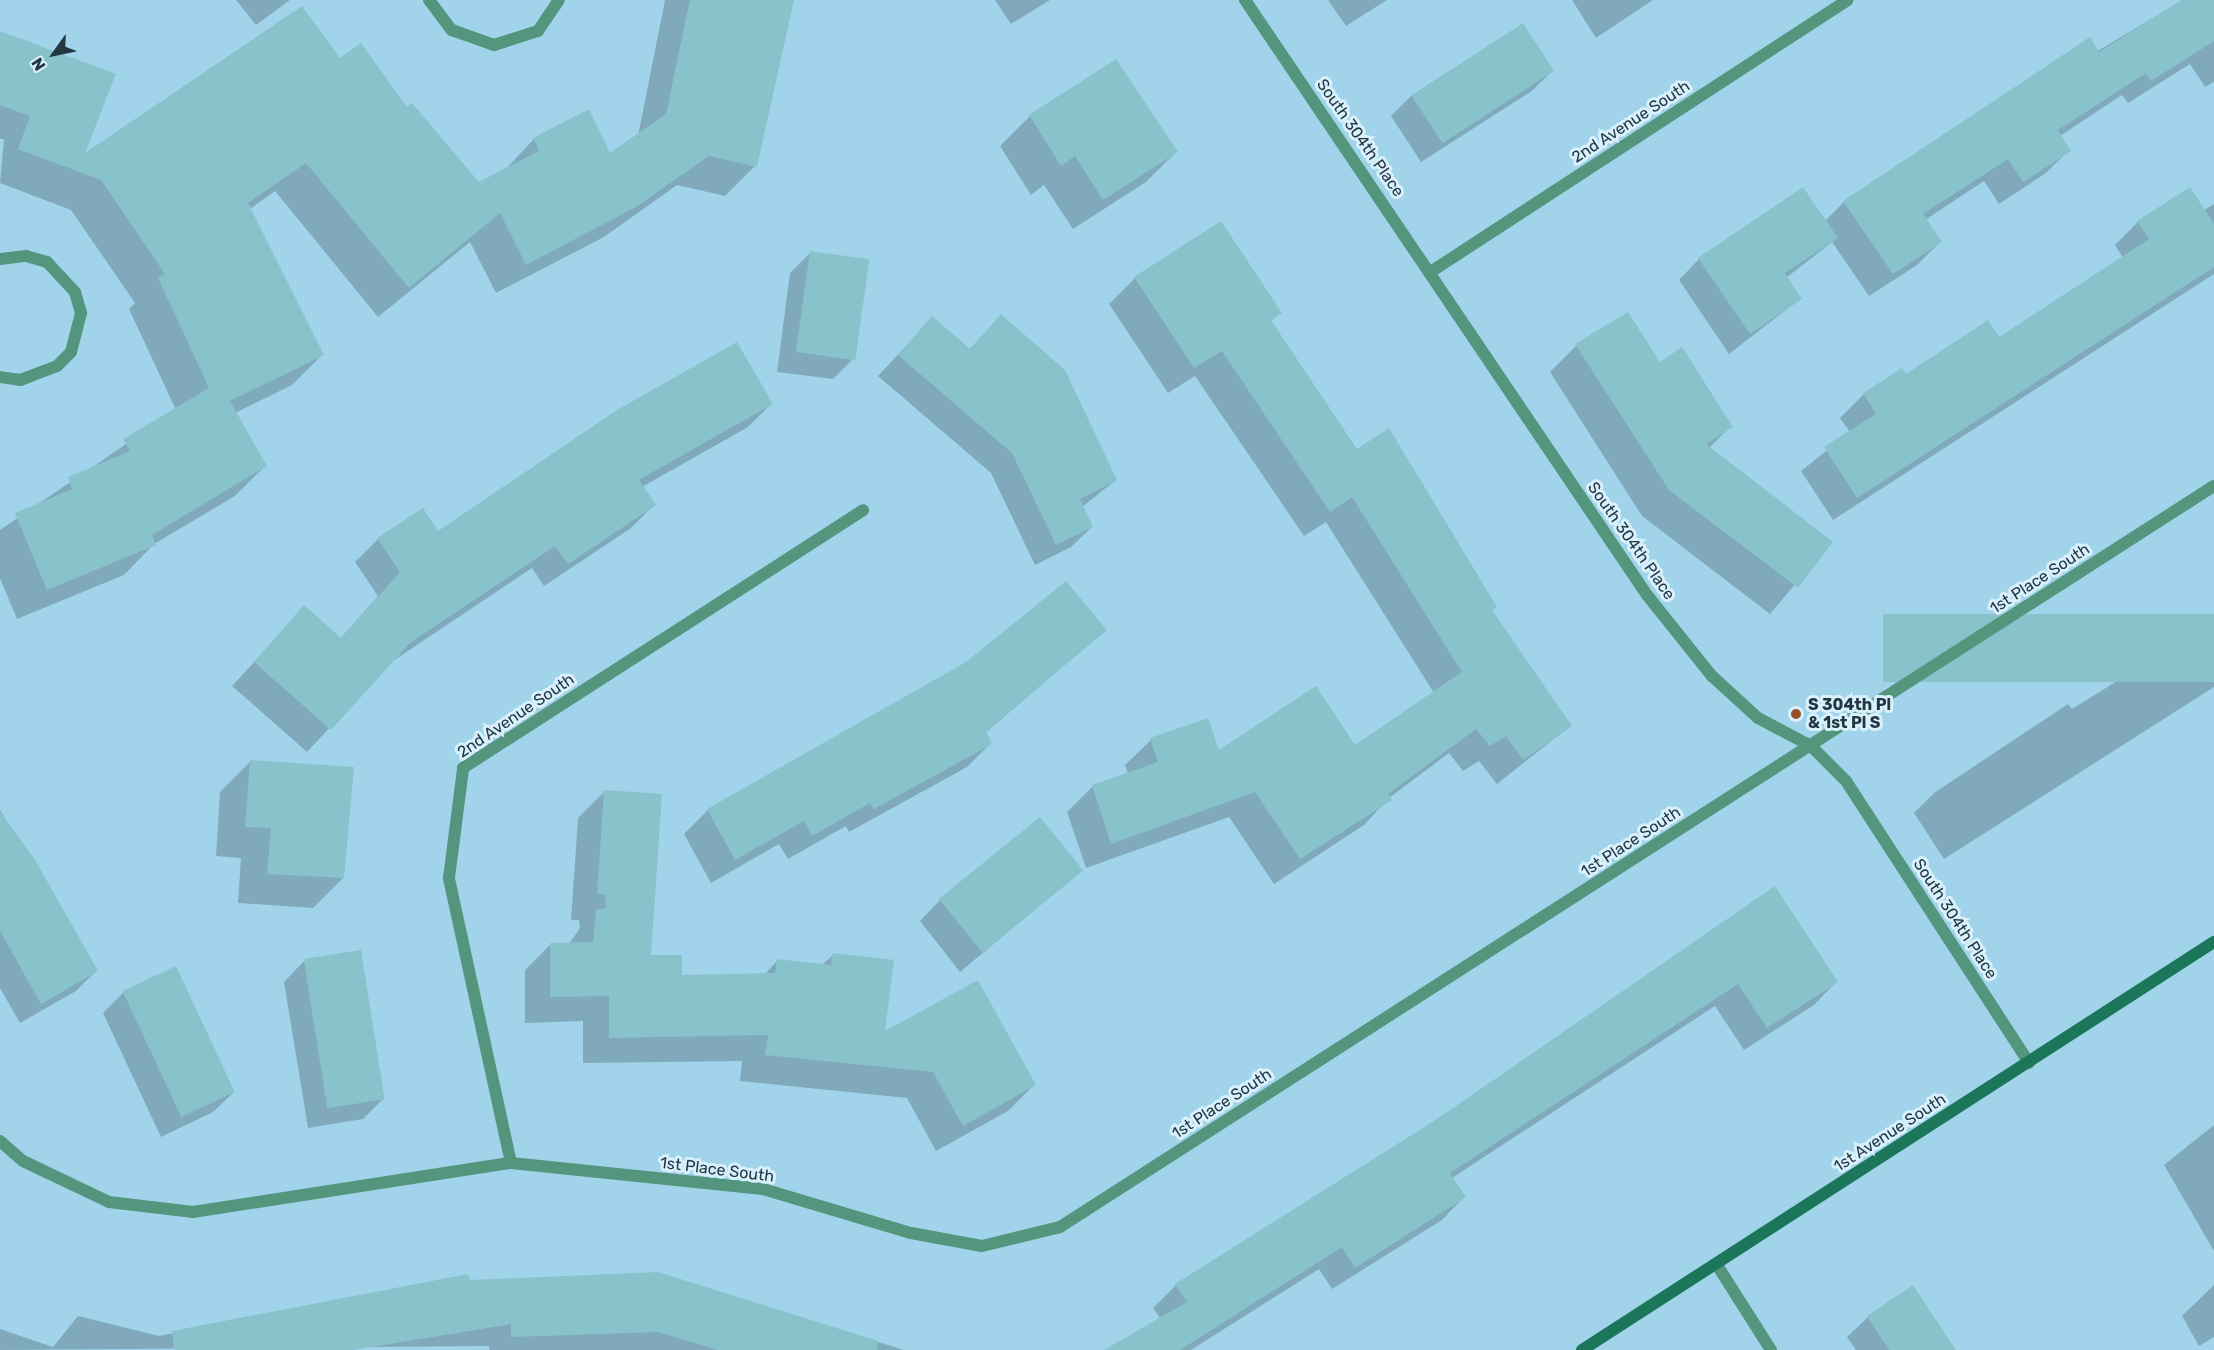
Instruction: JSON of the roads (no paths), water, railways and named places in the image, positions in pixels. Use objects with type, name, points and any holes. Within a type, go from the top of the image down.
[{"type":"main road","name":"1st Avenue South","points":[[1582,1350],[1717,1265],[2214,942]]},
{"type":"street","points":[[429,0],[452,30],[494,45],[538,30],[559,0]]},
{"type":"street","name":"South 304th Place","points":[[1245,0],[1432,271],[1640,585],[1697,658],[1758,718],[1811,747],[1846,781],[2029,1063]]},
{"type":"street","name":"2nd Avenue South","points":[[1432,271],[1847,0]]},
{"type":"street","points":[[0,259],[26,256],[46,262],[75,292],[81,313],[71,352],[57,366],[21,380],[0,377]]},
{"type":"street","name":"1st Place South","points":[[0,1141],[23,1161],[109,1202],[193,1212],[511,1163],[763,1189],[910,1233],[982,1246],[1060,1227],[1811,747],[2214,486]]},
{"type":"street","name":"2nd Avenue South","points":[[511,1163],[449,878],[463,768],[863,510]]},
{"type":"street","points":[[1717,1265],[1771,1350]]},
{"type":"place","name":"S 304th Pl & 1st Pl S","points":[[1796,714]]}]
